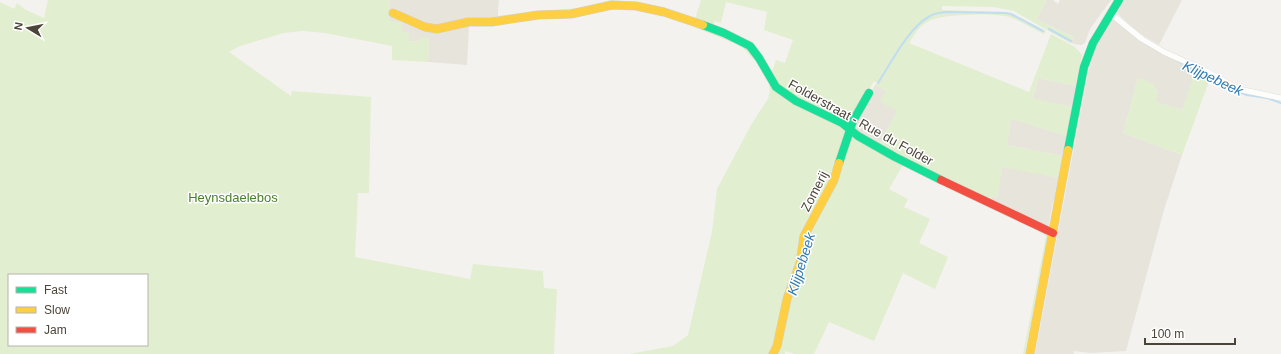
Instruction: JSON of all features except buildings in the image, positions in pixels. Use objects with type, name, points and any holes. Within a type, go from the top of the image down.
[{"type":"street","points":[[1030,354],[1084,67],[1093,43],[1119,0]]},
{"type":"street","name":"Folderstraat - Rue du Folder","points":[[393,13],[425,27],[437,29],[468,22],[492,22],[538,15],[571,14],[612,5],[636,6],[664,12],[713,28],[747,44],[755,51],[773,83],[780,91],[796,101],[842,123],[850,130],[895,157],[1053,233]]},
{"type":"street","points":[[1110,13],[1142,39],[1164,52],[1206,71],[1238,89],[1281,98]]},
{"type":"street","name":"Zomerij","points":[[772,354],[778,344],[781,322],[787,299],[800,263],[804,236],[834,180],[853,121],[869,92]]},
{"type":"shaded area","points":[[390,0],[499,0],[497,25],[469,26],[467,65],[428,62],[429,38],[420,42],[409,41],[402,32],[389,21]]},
{"type":"shaded area","points":[[1047,0],[1053,0],[1058,4],[1060,0],[1111,0],[1090,29],[1085,43],[1081,45],[1070,43],[1074,37],[1036,19]]},
{"type":"shaded area","points":[[1124,0],[1182,0],[1159,45],[1137,32],[1117,13]]},
{"type":"shaded area","points":[[1113,17],[1149,46],[1196,69],[1183,110],[1155,102],[1158,91],[1138,78],[1123,133],[1182,155],[1164,210],[1126,351],[1091,353],[1073,351],[1074,354],[1035,354],[1088,73],[1094,50]]},
{"type":"shaded area","points":[[1039,78],[1076,86],[1072,107],[1032,99]]},
{"type":"shaded area","points":[[875,85],[886,91],[897,111],[878,147],[853,130],[864,104]]},
{"type":"shaded area","points":[[1011,118],[1067,136],[1063,156],[1007,145]]},
{"type":"shaded area","points":[[1002,166],[1059,178],[1048,228],[990,203],[992,196],[997,198]]},
{"type":"green space","name":"Heynsdaelebos","points":[[48,0],[390,0],[389,21],[403,22],[402,32],[409,33],[409,41],[419,42],[420,37],[429,38],[428,62],[392,60],[392,46],[325,33],[302,31],[284,33],[240,46],[229,52],[291,96],[292,91],[371,97],[369,193],[358,193],[355,257],[470,279],[473,264],[543,271],[544,288],[557,289],[554,354],[0,354],[0,2],[14,9],[17,3],[26,10],[44,18]]},
{"type":"green space","points":[[611,0],[635,2],[695,19],[701,0],[1047,0],[1036,19],[1074,37],[1070,43],[1014,11],[993,7],[942,6],[942,10],[1011,13],[1046,31],[1044,34],[1020,21],[1005,16],[978,14],[954,16],[935,19],[922,25],[909,43],[1029,92],[1051,34],[1075,47],[1082,55],[1076,86],[1039,78],[1032,98],[1072,107],[1067,136],[1011,119],[1007,145],[1063,156],[1059,178],[1002,167],[997,198],[992,196],[990,203],[878,147],[897,111],[880,102],[886,91],[875,85],[877,83],[874,81],[850,125],[782,90],[772,72],[776,60],[785,63],[793,40],[764,30],[767,12],[726,2],[721,23],[715,21],[713,26],[650,7],[592,8],[497,20],[497,16],[536,11],[580,8]]},
{"type":"green space","points":[[610,6],[629,6],[656,11],[680,18],[739,41],[750,49],[757,57],[771,86],[791,99],[841,124],[847,129],[841,156],[834,177],[804,233],[798,262],[783,306],[776,345],[770,354],[629,354],[673,346],[688,335],[712,232],[717,189],[751,125],[769,97],[770,92],[769,84],[757,63],[743,48],[736,44],[674,19],[637,9],[617,7],[598,10]]},
{"type":"green space","points":[[1196,69],[1211,76],[1182,155],[1123,133],[1138,78],[1155,84],[1154,89],[1158,91],[1156,102],[1182,110]]},
{"type":"green space","points":[[852,136],[903,165],[889,189],[908,199],[904,207],[930,219],[919,243],[948,257],[935,289],[903,273],[874,341],[829,322],[814,354],[795,354],[785,351],[785,354],[775,354],[805,239]]},
{"type":"green space","points":[[1031,227],[1045,233],[1048,236],[1026,354],[1023,354],[1046,236]]},
{"type":"waterway","name":"Klijpebeek","points":[[878,83],[915,28],[922,21],[934,14],[946,12],[1005,13],[1011,14],[1043,31]]},
{"type":"waterway","name":"Klijpebeek","points":[[1049,29],[1071,41]]},
{"type":"waterway","name":"Klijpebeek","points":[[1178,61],[1233,90],[1281,103]]},
{"type":"traffic: fast","points":[[1068,150],[1084,67],[1093,43],[1119,0]]},
{"type":"traffic: fast","points":[[703,25],[724,33],[750,46],[776,87],[796,101],[842,123],[858,136],[895,157],[941,180]]},
{"type":"traffic: fast","points":[[839,163],[853,121],[869,93]]},
{"type":"traffic: slow","points":[[393,13],[425,27],[437,29],[468,22],[492,22],[538,15],[571,14],[612,5],[636,6],[664,12],[703,25]]},
{"type":"traffic: slow","points":[[1030,354],[1068,150]]},
{"type":"traffic: slow","points":[[773,354],[777,346],[787,299],[800,263],[804,236],[834,180],[839,163]]},
{"type":"traffic: jam","points":[[941,180],[1053,233]]}]
